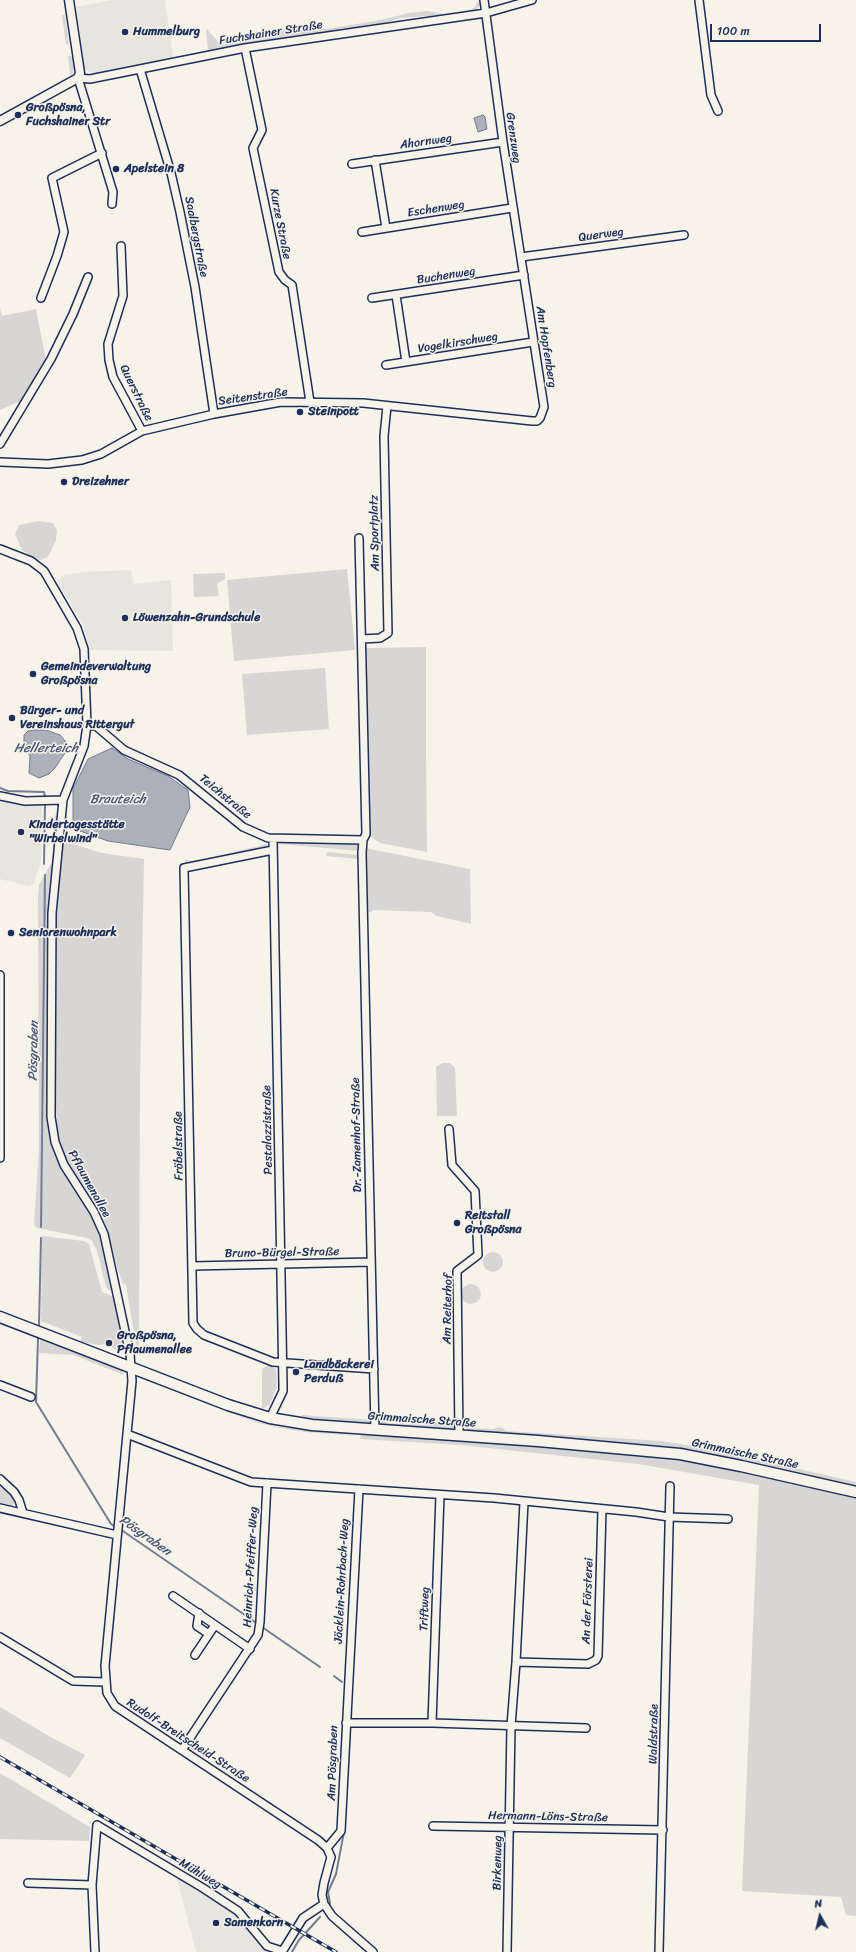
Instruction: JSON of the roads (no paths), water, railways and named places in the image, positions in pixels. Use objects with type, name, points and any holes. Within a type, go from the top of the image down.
[{"type":"main road","name":"Grimmaische Straße","points":[[0,1317],[228,1405],[270,1418],[312,1425],[460,1435],[680,1454],[856,1492]]},
{"type":"street","points":[[69,0],[80,73],[78,78],[113,192],[112,204]]},
{"type":"street","name":"Grenzweg","points":[[484,0],[512,208],[524,277]]},
{"type":"street","name":"Fuchshainer Straße","points":[[0,121],[78,78],[90,79],[245,48],[486,13],[532,0]]},
{"type":"street","points":[[699,0],[711,95],[718,112]]},
{"type":"street","name":"Kurze Straße","points":[[245,48],[262,130],[253,148],[279,272],[285,280],[292,285],[310,402]]},
{"type":"street","name":"Saalbergstraße","points":[[140,69],[171,173],[180,212],[195,287],[214,414]]},
{"type":"street","name":"Ahornweg","points":[[352,164],[503,142]]},
{"type":"street","points":[[41,298],[55,262],[64,232],[52,178],[102,153]]},
{"type":"street","points":[[375,160],[386,228]]},
{"type":"street","name":"Eschenweg","points":[[362,232],[512,208]]},
{"type":"street","name":"Querweg","points":[[521,257],[684,235]]},
{"type":"street","name":"Querstraße","points":[[121,246],[122,296],[108,344],[109,360],[116,383],[142,431]]},
{"type":"street","points":[[0,444],[51,359],[73,314],[88,277]]},
{"type":"street","name":"Buchenweg","points":[[372,298],[524,277]]},
{"type":"street","name":"Am Hopfenberg","points":[[524,277],[544,407],[540,418]]},
{"type":"street","points":[[396,295],[406,362]]},
{"type":"street","name":"Vogelkirschweg","points":[[386,365],[533,342]]},
{"type":"street","name":"Seitenstraße","points":[[0,462],[48,464],[82,460],[101,454],[142,431],[214,414],[281,402],[363,403],[532,421],[537,421],[540,418]]},
{"type":"street","name":"Am Sportplatz","points":[[362,639],[380,638],[388,632],[384,436],[387,406]]},
{"type":"street","name":"Am Sportplatz","points":[[359,538],[366,834],[363,840]]},
{"type":"street","name":"Pflaumenallee","points":[[0,549],[31,561],[44,571],[77,628],[84,649],[87,724],[84,746],[63,800],[52,913],[51,1118],[55,1142],[64,1165],[94,1212],[104,1234],[127,1340],[131,1368]]},
{"type":"street","name":"Teichstraße","points":[[87,724],[96,726],[124,750],[179,775],[250,831],[273,839],[363,840]]},
{"type":"street","points":[[0,796],[17,800],[63,800]]},
{"type":"street","name":"Pestalozzistraße","points":[[270,1418],[283,1391],[282,1265],[273,839]]},
{"type":"street","name":"Dr.-Zamenhof-Straße","points":[[363,840],[362,861],[375,1430]]},
{"type":"street","name":"Fröbelstraße","points":[[273,850],[184,868],[193,1323],[204,1335],[273,1362],[282,1364],[374,1369]]},
{"type":"street","points":[[0,975],[0,1158]]},
{"type":"street","name":"Am Reiterhof","points":[[449,1129],[452,1165],[475,1191],[478,1255],[457,1271],[460,1435]]},
{"type":"street","name":"Bruno-Bürgel-Straße","points":[[193,1266],[371,1262]]},
{"type":"street","name":"Rudolf-Breitscheid-Straße","points":[[131,1368],[132,1381],[105,1666],[107,1693],[115,1706],[318,1840],[327,1848]]},
{"type":"street","points":[[0,1385],[31,1397]]},
{"type":"street","points":[[127,1434],[251,1482],[494,1498],[669,1517],[728,1519]]},
{"type":"street","points":[[0,1479],[14,1492],[19,1500],[23,1513]]},
{"type":"street","name":"Heinrich-Pfeiffer-Weg","points":[[182,1750],[258,1636],[267,1483]]},
{"type":"street","name":"Waldstraße","points":[[659,1952],[670,1486]]},
{"type":"street","name":"Jäcklein-Rohrbach-Weg","points":[[348,1679],[359,1489]]},
{"type":"street","name":"Triftweg","points":[[432,1724],[440,1495]]},
{"type":"street","points":[[511,1726],[516,1662],[524,1502]]},
{"type":"street","points":[[0,1508],[118,1530]]},
{"type":"street","name":"An der Försterei","points":[[516,1662],[588,1664],[596,1660],[598,1656],[602,1509]]},
{"type":"street","name":"Heinrich-Pfeiffer-Weg","points":[[173,1596],[250,1649]]},
{"type":"street","points":[[199,1613],[197,1626],[208,1634]]},
{"type":"street","points":[[195,1655],[215,1625]]},
{"type":"street","points":[[0,1637],[73,1681],[105,1682]]},
{"type":"street","name":"Am Pösgraben","points":[[327,1848],[341,1831],[348,1679]]},
{"type":"street","points":[[346,1723],[586,1728]]},
{"type":"street","name":"Birkenweg","points":[[507,1952],[511,1726]]},
{"type":"street","name":"Mühlweg","points":[[92,1885],[97,1825],[204,1888],[238,1911],[267,1946],[282,1951],[303,1918],[324,1904]]},
{"type":"street","name":"Hermann-Löns-Straße","points":[[433,1826],[663,1830]]},
{"type":"street","points":[[327,1848],[331,1857],[322,1895],[324,1904],[332,1916],[373,1952]]},
{"type":"street","points":[[28,1883],[92,1885],[95,1952]]},
{"type":"water","points":[[483,115],[485,117],[487,129],[478,132],[474,118]]},
{"type":"water","name":"Hellerteich","points":[[46,730],[60,735],[66,742],[65,753],[55,768],[49,774],[39,778],[29,773],[30,756],[24,743],[24,735],[28,731]]},
{"type":"water","name":"Brauteich","points":[[112,748],[128,759],[168,776],[188,790],[190,807],[170,850],[108,841],[80,831],[73,822],[73,789],[88,759]]},
{"type":"waterway","name":"Pösgraben","points":[[0,788],[8,791],[44,792],[45,798]]},
{"type":"waterway","name":"Pösgraben","points":[[44,864],[45,803]]},
{"type":"waterway","name":"Pösgraben","points":[[41,1227],[45,875]]},
{"type":"waterway","name":"Pösgraben","points":[[39,1325],[41,1238]]},
{"type":"waterway","name":"Pösgraben","points":[[38,1338],[36,1402],[111,1524],[116,1527]]},
{"type":"waterway","name":"Pösgraben","points":[[120,1529],[258,1624]]},
{"type":"waterway","name":"Pösgraben","points":[[262,1627],[320,1667]]},
{"type":"waterway","name":"Pösgraben","points":[[334,1676],[342,1682]]},
{"type":"waterway","name":"Pösgraben","points":[[330,1904],[328,1892],[336,1874],[344,1832]]},
{"type":"waterway","name":"Pösgraben","points":[[292,1952],[299,1940],[320,1917]]},
{"type":"railway","points":[[0,1757],[336,1952]]},
{"type":"place","name":"Hummelburg","points":[[125,32]]},
{"type":"place","name":"Großpösna, Fuchshainer Str","points":[[18,115]]},
{"type":"place","name":"Apelstein 8","points":[[116,169]]},
{"type":"place","name":"Steinpott","points":[[300,412]]},
{"type":"place","name":"Dreizehner","points":[[64,482]]},
{"type":"place","name":"Löwenzahn-Grundschule","points":[[125,618]]},
{"type":"place","name":"Gemeindeverwaltung Großpösna","points":[[33,674]]},
{"type":"place","name":"Bürger- und Vereinshaus Rittergut","points":[[12,718]]},
{"type":"place","name":"Kindertagesstätte \"Wirbelwind\"","points":[[21,832]]},
{"type":"place","name":"Seniorenwohnpark","points":[[11,933]]},
{"type":"place","name":"Reitstall Großpösna","points":[[457,1223]]},
{"type":"place","name":"Großpösna, Pflaumenallee","points":[[109,1343]]},
{"type":"place","name":"Landbäckerei Perduß","points":[[296,1372]]},
{"type":"place","name":"Samenkorn","points":[[216,1923]]}]
